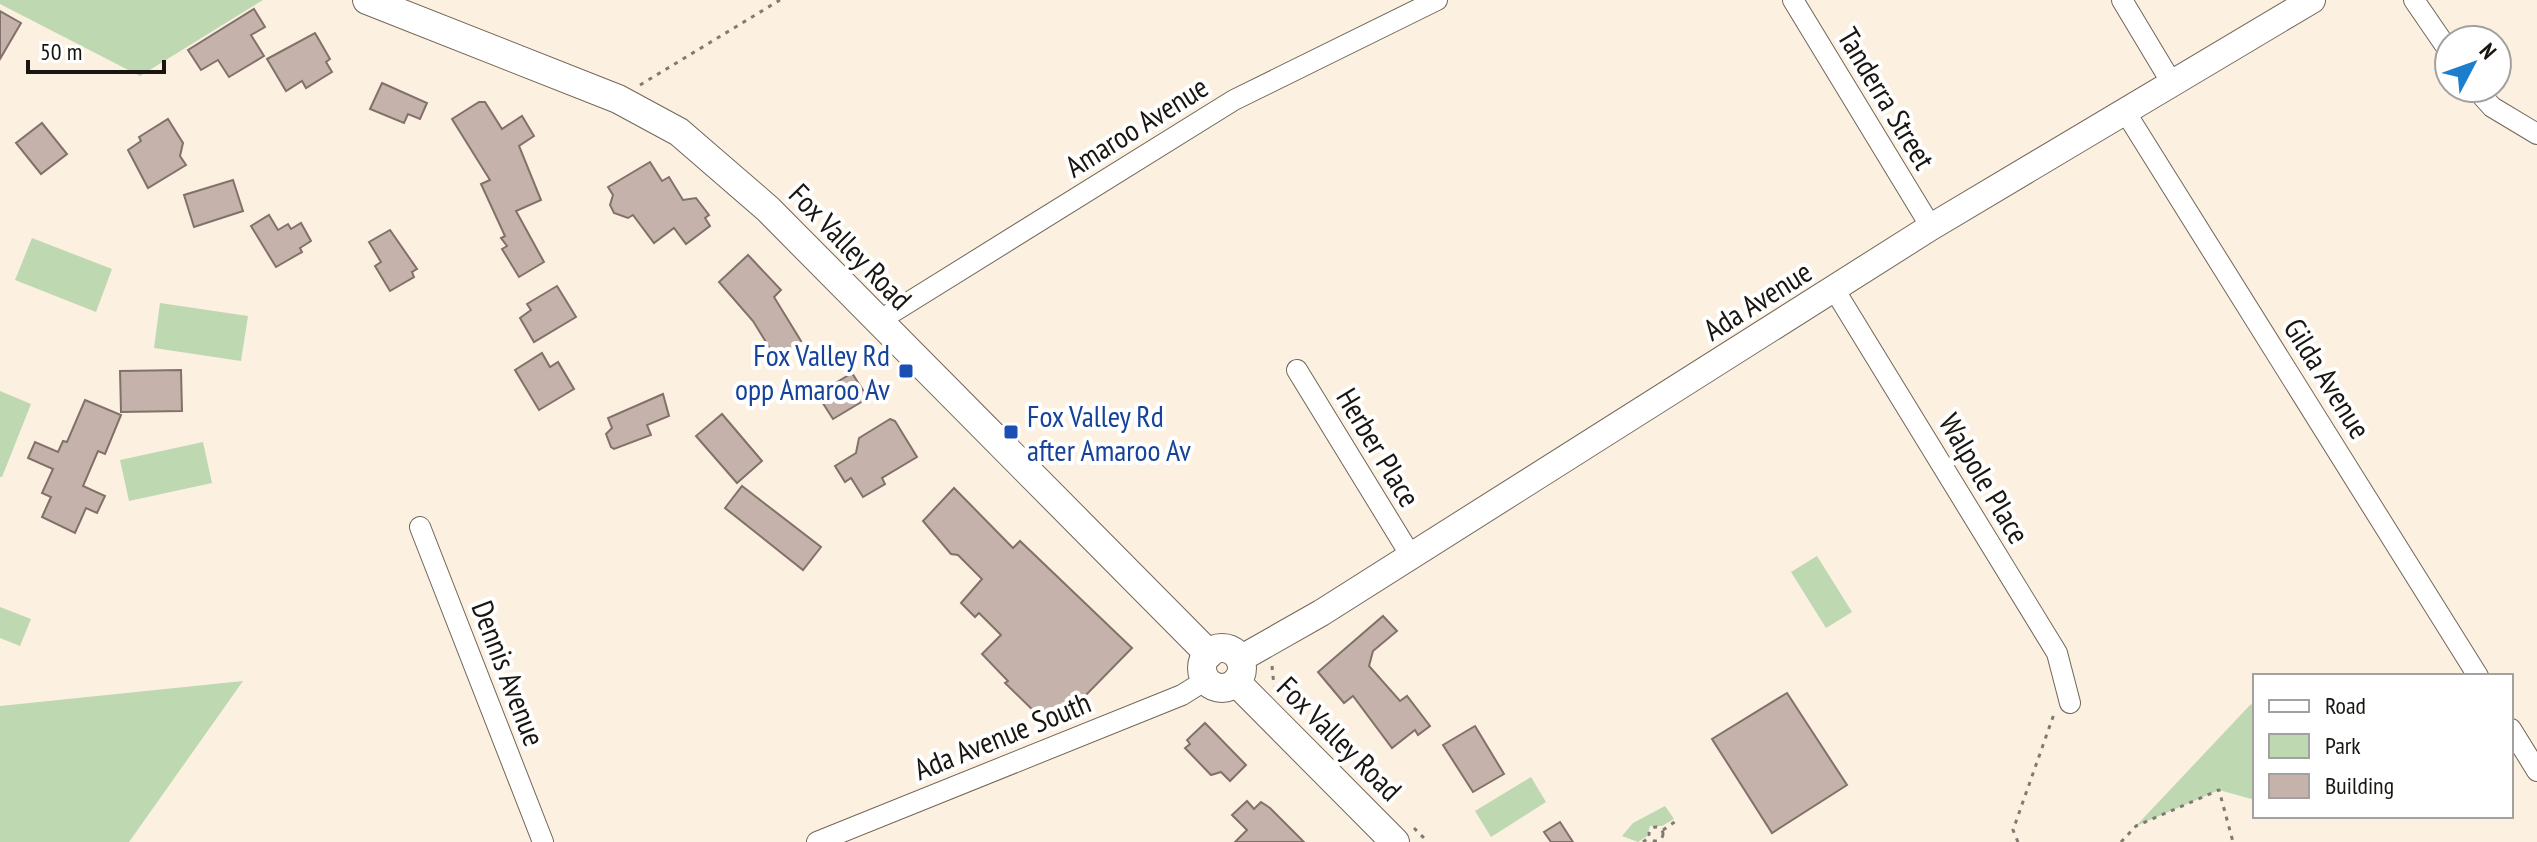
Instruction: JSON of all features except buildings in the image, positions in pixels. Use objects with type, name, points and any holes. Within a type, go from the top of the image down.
[{"type":"main road","name":"Fox Valley Road","points":[[367,0],[618,99],[670,126],[731,174],[1208,667]]},
{"type":"main road","points":[[1208,667],[1226,648],[1238,671]]},
{"type":"main road","name":"Fox Valley Road","points":[[1238,671],[1402,832]]},
{"type":"street","name":"Amaroo Avenue","points":[[877,322],[1234,100],[1437,0]]},
{"type":"street","name":"Tanderra Street","points":[[1793,0],[1931,227]]},
{"type":"street","points":[[2122,0],[2173,85]]},
{"type":"street","name":"Ada Avenue","points":[[1238,671],[1411,556],[1931,227],[2312,0]]},
{"type":"street","points":[[2414,0],[2433,28]]},
{"type":"street","points":[[2489,104],[2537,134]]},
{"type":"street","name":"Gilda Avenue","points":[[2126,113],[2477,674]]},
{"type":"street","name":"Walpole Place","points":[[1834,289],[2057,653],[2070,703]]},
{"type":"street","name":"Herber Place","points":[[1297,370],[1411,556]]},
{"type":"street","name":"Dennis Avenue","points":[[420,527],[543,842]]},
{"type":"street","name":"Ada Avenue South","points":[[817,842],[1182,695],[1208,667]]},
{"type":"street","points":[[2513,732],[2537,771]]},
{"type":"path","points":[[640,85],[780,0]]},
{"type":"path","points":[[1275,665],[1272,667],[1272,679],[1276,688]]},
{"type":"path","points":[[2018,842],[2013,830],[2050,716],[2070,703]]},
{"type":"path","points":[[2121,842],[2136,826],[2219,790],[2233,842]]},
{"type":"path","points":[[1650,837],[1660,839],[1662,831],[1679,819]]},
{"type":"path","points":[[1643,842],[1650,837],[1653,828],[1662,831]]},
{"type":"path","points":[[1402,832],[1428,842]]},
{"type":"green space","points":[[0,0],[263,0],[140,76],[0,4]]},
{"type":"green space","points":[[32,238],[112,269],[96,312],[15,280]]},
{"type":"green space","points":[[160,303],[248,316],[241,361],[154,348]]},
{"type":"green space","points":[[0,391],[31,404],[2,477],[0,477]]},
{"type":"green space","points":[[203,442],[212,483],[129,501],[120,460]]},
{"type":"green space","points":[[1817,556],[1852,612],[1826,628],[1791,572]]},
{"type":"green space","points":[[0,607],[31,619],[20,646],[0,638]]},
{"type":"green space","points":[[243,681],[129,842],[0,842],[0,706]]},
{"type":"green space","points":[[2251,704],[2253,799],[2219,790],[2136,826]]},
{"type":"green space","points":[[1531,777],[1546,802],[1491,837],[1475,811]]},
{"type":"green space","points":[[1665,806],[1674,819],[1662,826],[1650,826],[1647,836],[1638,842],[1622,836],[1633,823]]},
{"type":"place","name":"Fox Valley Rd opp Amaroo Av","points":[[906,371]]},
{"type":"place","name":"Fox Valley Rd after Amaroo Av","points":[[1011,432]]}]
